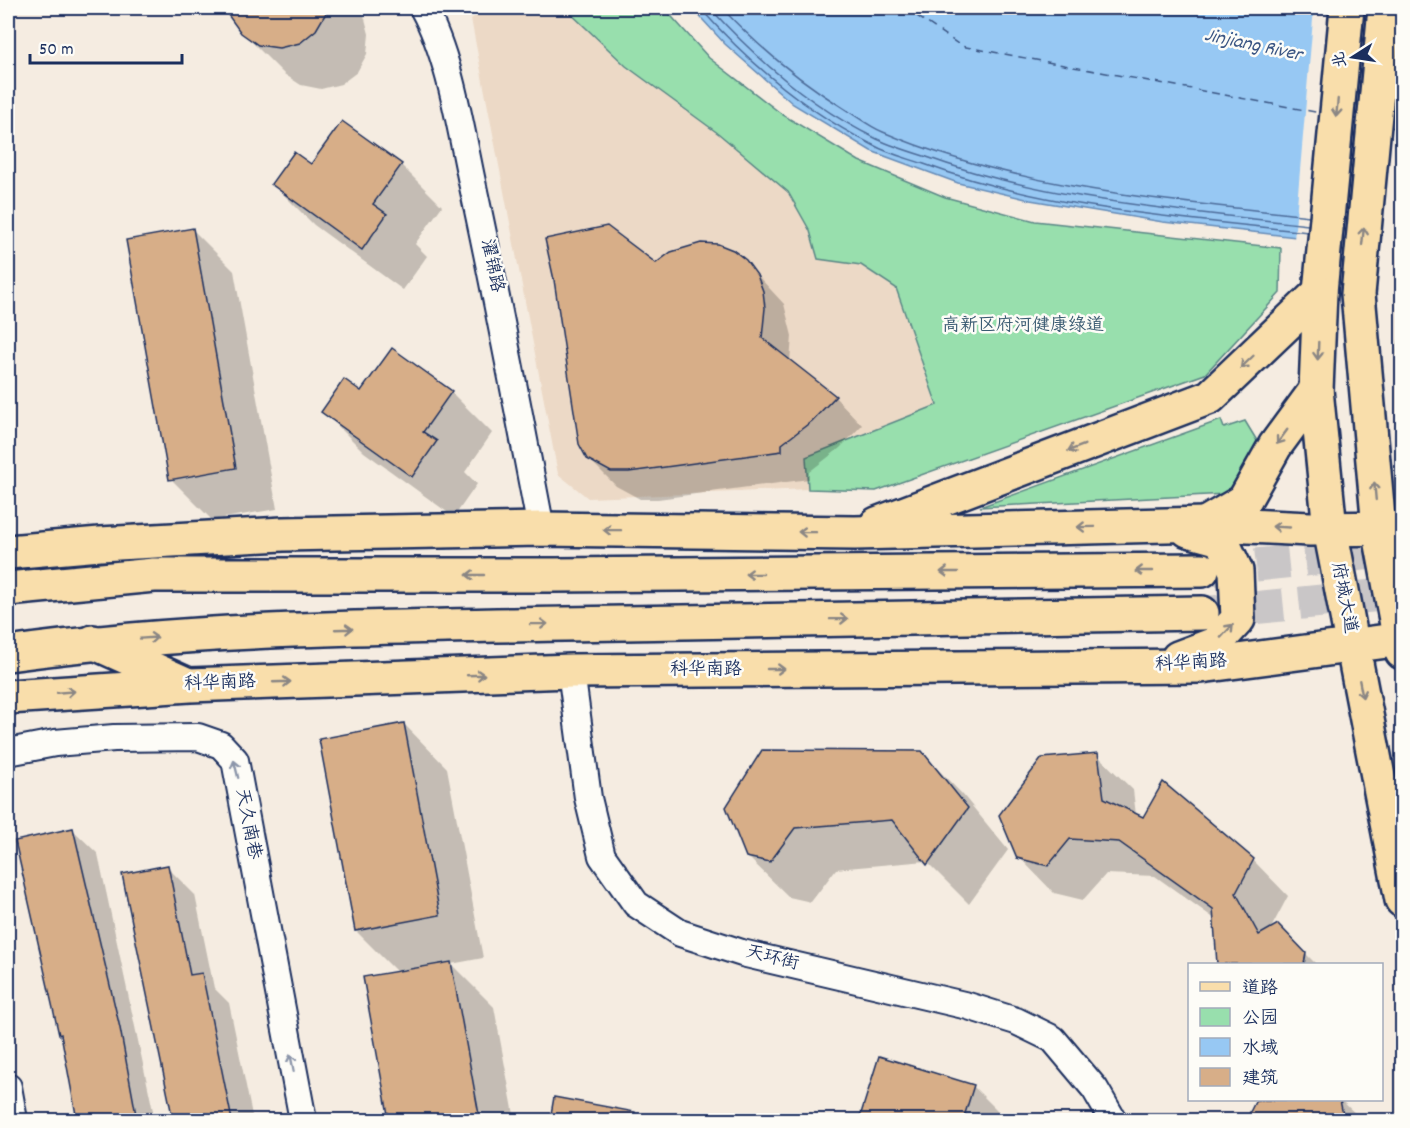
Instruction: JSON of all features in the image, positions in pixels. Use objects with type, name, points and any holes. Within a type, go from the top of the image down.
[{"type":"main road","name":"府城大道","points":[[1347,8],[1320,292],[1316,390],[1330,529],[1402,900]]},
{"type":"main road","points":[[1385,8],[1358,294],[1391,528],[1402,644]]},
{"type":"main road","points":[[855,533],[1210,397],[1320,292]]},
{"type":"main road","points":[[1205,524],[1244,501],[1275,446],[1316,390]]},
{"type":"main road","points":[[8,552],[100,543],[283,534],[541,529],[855,533],[1205,524],[1330,529],[1391,528]]},
{"type":"main road","points":[[1157,666],[1215,644],[1238,619],[1236,571],[1221,539],[1171,525]]},
{"type":"main road","points":[[154,575],[283,534]]},
{"type":"main road","points":[[8,590],[154,575],[554,575],[1202,570]]},
{"type":"main road","points":[[8,654],[93,642],[225,633],[451,626],[1202,614]]},
{"type":"main road","points":[[93,642],[190,686]]},
{"type":"main road","name":"科华南路","points":[[8,697],[190,686],[572,671],[1201,666],[1352,646],[1402,644]]},
{"type":"street","name":"濯锦路","points":[[423,8],[432,24],[454,101],[498,299],[541,529]]},
{"type":"street","name":"天环街","points":[[572,671],[588,798],[602,856],[636,904],[680,933],[732,949],[968,1006],[1016,1021],[1053,1039],[1095,1089],[1113,1120]]},
{"type":"street","name":"天久南巷","points":[[8,752],[55,743],[102,739],[198,737],[221,745],[235,760],[303,1120]]},
{"type":"street","points":[[8,1087],[14,1120]]},
{"type":"shaded area","points":[[487,8],[565,8],[626,66],[719,134],[788,192],[810,231],[818,259],[861,265],[896,288],[937,405],[806,457],[808,489],[588,498],[558,474],[471,19]]},
{"type":"green space","name":"高新区府河健康绿道","points":[[565,8],[664,8],[709,58],[783,115],[859,161],[945,197],[1035,221],[1281,248],[1280,293],[1205,374],[876,491],[808,489],[806,457],[937,405],[896,288],[861,265],[818,259],[810,231],[788,192],[719,134],[626,66]]},
{"type":"green space","points":[[1402,322],[1402,384],[1398,352]]},
{"type":"green space","points":[[1221,420],[1224,428],[1245,421],[1262,449],[1226,494],[980,507]]},
{"type":"water","name":"Jinjiang River","points":[[692,8],[1402,8],[1402,249],[1163,222],[1030,200],[958,183],[871,151],[793,104],[725,44]]},
{"type":"pier","points":[[1314,8],[1402,8],[1400,252],[1294,240]]},
{"type":"building","points":[[223,8],[329,8],[316,30],[300,43],[279,48],[258,45],[241,33]]},
{"type":"building","points":[[342,121],[402,164],[373,204],[387,214],[362,250],[271,184],[294,152],[311,164]]},
{"type":"building","points":[[607,226],[656,263],[671,252],[701,243],[718,244],[733,250],[746,260],[757,275],[763,291],[765,308],[762,338],[836,396],[812,421],[782,444],[782,451],[629,472],[611,472],[587,459],[579,444],[554,280],[545,239]]},
{"type":"building","points":[[193,228],[236,468],[169,480],[126,240]]},
{"type":"building","points":[[392,348],[452,391],[423,432],[437,441],[412,477],[321,412],[344,379],[361,391]]},
{"type":"building","points":[[404,723],[440,915],[355,931],[319,739]]},
{"type":"building","points":[[762,750],[922,751],[968,808],[927,865],[892,820],[795,828],[770,862],[746,857],[726,807]]},
{"type":"building","points":[[1098,753],[1104,798],[1143,817],[1163,782],[1254,859],[1236,893],[1259,935],[1278,924],[1306,953],[1304,963],[1217,963],[1213,909],[1119,842],[1070,839],[1048,866],[1017,858],[999,815],[1042,758]]},
{"type":"building","points":[[73,828],[120,1028],[137,1120],[77,1120],[61,1034],[59,1035],[15,841]]},
{"type":"building","points":[[168,865],[190,975],[202,973],[232,1120],[173,1120],[122,874]]},
{"type":"building","points":[[451,962],[480,1120],[389,1120],[363,977]]},
{"type":"building","points":[[879,1056],[974,1085],[963,1120],[859,1120]]},
{"type":"building","points":[[554,1097],[635,1112],[634,1120],[550,1120]]},
{"type":"building","points":[[1256,1101],[1340,1101],[1344,1120],[1246,1120]]},
{"type":"ferry route","points":[[905,8],[961,46],[1321,113]]},
{"type":"ferry route","points":[[1390,127],[1402,129]]},
{"type":"tunnel","points":[[1207,570],[1402,550]]},
{"type":"tunnel","points":[[1202,613],[1402,593]]}]
